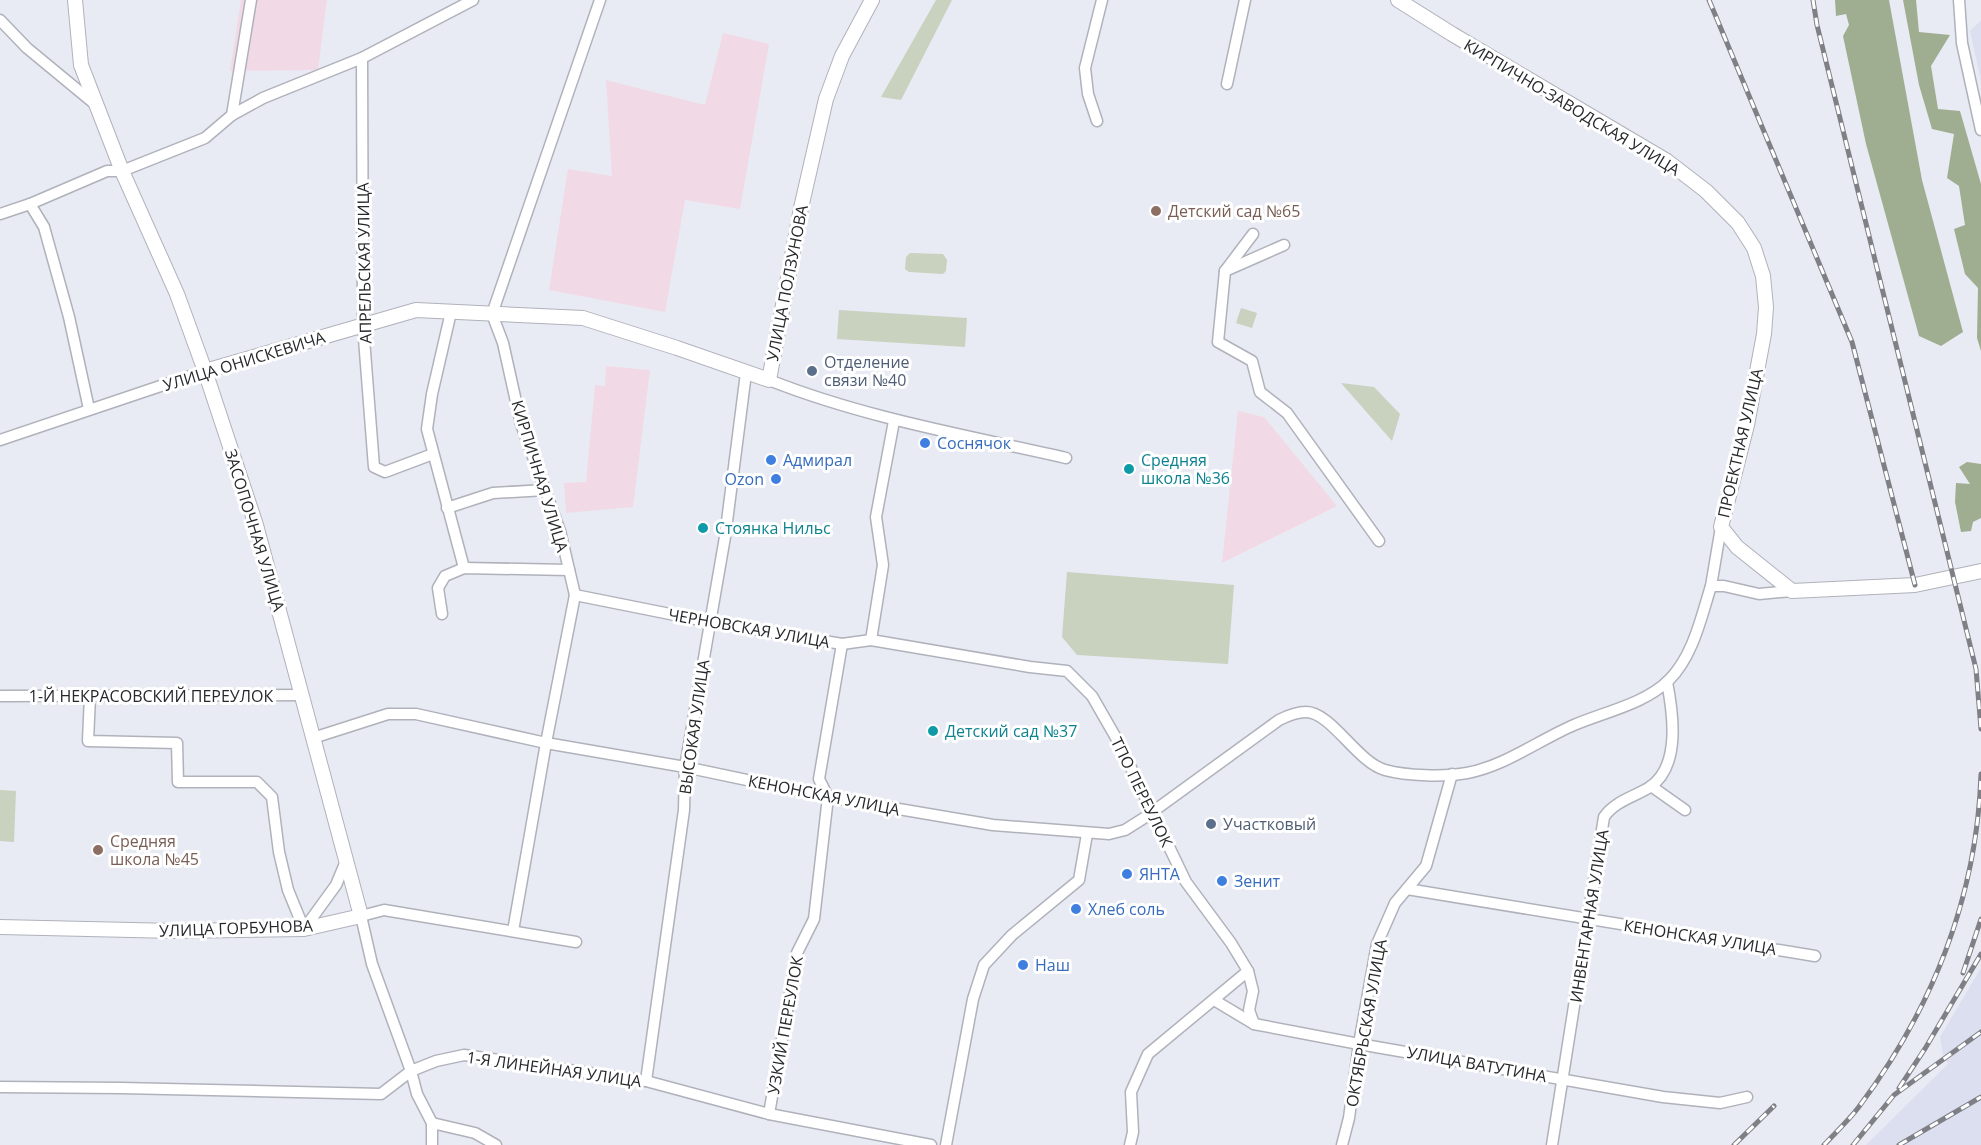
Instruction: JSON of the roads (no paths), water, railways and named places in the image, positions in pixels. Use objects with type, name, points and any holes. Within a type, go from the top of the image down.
[{"type":"street","name":"ЗАСОПОЧНАЯ УЛИЦА","points":[[75,0],[81,65],[122,171],[177,294],[205,371],[256,525],[372,964],[411,1071],[417,1094],[432,1123]]},
{"type":"street","points":[[232,114],[251,0]]},
{"type":"street","points":[[0,214],[30,204],[107,171],[122,171],[205,138],[232,114],[263,98],[362,58],[473,0]]},
{"type":"street","points":[[492,314],[600,0]]},
{"type":"street","name":"УЛИЦА ПОЛЗУНОВА","points":[[872,0],[842,56],[826,99],[801,208],[769,380],[834,404],[894,421],[1066,458]]},
{"type":"street","points":[[1096,121],[1088,94],[1085,68],[1102,0]]},
{"type":"street","points":[[1227,84],[1245,0]]},
{"type":"street","name":"КИРПИЧНО-ЗАВОДСКАЯ УЛИЦА","points":[[1398,0],[1667,161],[1706,191],[1738,223]]},
{"type":"street","points":[[1959,0],[1962,44],[1981,130]]},
{"type":"street","points":[[0,20],[27,48],[97,105]]},
{"type":"street","name":"АПРЕЛЬСКАЯ УЛИЦА","points":[[362,58],[363,326],[374,467],[384,472],[434,454]]},
{"type":"street","points":[[30,204],[44,227],[69,316],[89,409]]},
{"type":"street","name":"ПРОЕКТНАЯ УЛИЦА","points":[[1738,223],[1754,248],[1763,276],[1766,307],[1764,334],[1747,425],[1721,527],[1737,547],[1792,591]]},
{"type":"street","points":[[1253,234],[1225,271],[1218,342],[1252,361],[1260,392],[1287,413],[1378,541]]},
{"type":"street","points":[[1225,271],[1284,245]]},
{"type":"street","name":"УЛИЦА ОНИСКЕВИЧА","points":[[0,440],[205,371],[416,310],[583,318],[769,380]]},
{"type":"street","points":[[451,312],[432,394],[427,429],[464,568]]},
{"type":"street","name":"КИРПИЧНАЯ УЛИЦА","points":[[492,314],[503,343],[521,424],[560,531],[575,596],[513,931]]},
{"type":"street","name":"ВЫСОКАЯ УЛИЦА","points":[[646,1081],[684,810],[685,767],[725,537],[746,373]]},
{"type":"street","points":[[871,640],[883,565],[876,517],[894,421]]},
{"type":"street","points":[[447,508],[493,493],[545,490]]},
{"type":"street","points":[[1452,774],[1468,773],[1505,760],[1573,726],[1644,697],[1667,682],[1678,669],[1692,645],[1711,586],[1721,527]]},
{"type":"street","points":[[442,614],[438,588],[445,576],[464,568],[569,570]]},
{"type":"street","points":[[1711,586],[1724,586],[1760,594],[1915,585],[1981,571]]},
{"type":"street","name":"ЧЕРНОВСКАЯ УЛИЦА","points":[[575,596],[842,644],[871,640],[1030,667]]},
{"type":"street","points":[[828,797],[819,779],[842,644]]},
{"type":"street","name":"ТПО ПЕРЕУЛОК","points":[[1030,667],[1066,671],[1092,696],[1119,743],[1186,882],[1232,943],[1248,971]]},
{"type":"street","name":"ИНВЕНТАРНАЯ УЛИЦА","points":[[1552,1145],[1604,817],[1611,807],[1659,780],[1665,768],[1673,746],[1667,682]]},
{"type":"street","name":"1-Й НЕКРАСОВСКИЙ ПЕРЕУЛОК","points":[[0,696],[302,695]]},
{"type":"street","points":[[90,696],[88,741],[177,743],[178,782],[257,782],[272,797],[279,852],[288,890],[304,929]]},
{"type":"street","name":"КЕНОНСКАЯ УЛИЦА","points":[[313,738],[388,714],[416,714],[546,743],[685,767],[828,797],[993,825],[1087,834],[1118,833],[1152,813],[1269,726],[1293,714],[1306,712],[1321,718],[1362,757],[1383,770],[1411,774],[1452,774]]},
{"type":"street","name":"ОКТЯБРЬСКАЯ УЛИЦА","points":[[1342,1145],[1349,1118],[1359,1044],[1377,944],[1395,903],[1426,866],[1452,774]]},
{"type":"street","points":[[1651,786],[1685,810]]},
{"type":"street","name":"УЗКИЙ ПЕРЕУЛОК","points":[[770,1114],[797,953],[814,919],[828,797]]},
{"type":"street","points":[[946,1145],[973,999],[984,965],[1012,936],[1078,880],[1087,834]]},
{"type":"street","points":[[304,929],[336,885],[346,861]]},
{"type":"street","name":"КЕНОНСКАЯ УЛИЦА","points":[[1407,889],[1815,956]]},
{"type":"street","name":"УЛИЦА ГОРБУНОВА","points":[[0,927],[175,931],[304,929],[384,910],[576,942]]},
{"type":"street","points":[[1130,1145],[1133,1132],[1131,1092],[1148,1054],[1248,971],[1253,991],[1249,1011],[1254,1024]]},
{"type":"street","name":"УЛИЦА ВАТУТИНА","points":[[1214,1000],[1254,1024],[1359,1044],[1663,1097],[1720,1103],[1747,1097]]},
{"type":"street","name":"1-Я ЛИНЕЙНАЯ УЛИЦА","points":[[0,1087],[381,1094],[411,1071],[436,1061],[464,1055],[646,1081],[770,1114],[931,1145]]},
{"type":"street","points":[[432,1145],[432,1123],[475,1133],[496,1145]]},
{"type":"railway","points":[[1709,0],[1852,342],[1915,585]]},
{"type":"railway","points":[[1813,0],[1817,25],[1976,669],[1981,729]]},
{"type":"railway","points":[[1824,1145],[1854,1113],[1884,1071],[1908,1032],[1946,950],[1960,908],[1970,864],[1978,820],[1981,774]]},
{"type":"railway","points":[[1963,973],[1981,919]]},
{"type":"railway","points":[[1899,1088],[1981,954]]},
{"type":"railway","points":[[1853,1145],[1894,1095],[1981,1032]]},
{"type":"railway","points":[[1899,1145],[1981,1097]]},
{"type":"railway","points":[[1734,1145],[1774,1106]]},
{"type":"place","name":"Детский сад №65","points":[[1156,211]]},
{"type":"place","name":"Отделение связи №40","points":[[812,371]]},
{"type":"place","name":"Соснячок","points":[[925,443]]},
{"type":"place","name":"Адмирал","points":[[771,460]]},
{"type":"place","name":"Средняя школа №36","points":[[1129,469]]},
{"type":"place","name":"Ozon","points":[[776,479]]},
{"type":"place","name":"Стоянка Нильс","points":[[703,528]]},
{"type":"place","name":"Детский сад №37","points":[[933,731]]},
{"type":"place","name":"Участковый","points":[[1211,824]]},
{"type":"place","name":"Средняя школа №45","points":[[98,850]]},
{"type":"place","name":"ЯНТА","points":[[1127,874]]},
{"type":"place","name":"Зенит","points":[[1222,881]]},
{"type":"place","name":"Хлеб соль","points":[[1076,909]]},
{"type":"place","name":"Наш","points":[[1023,965]]}]
